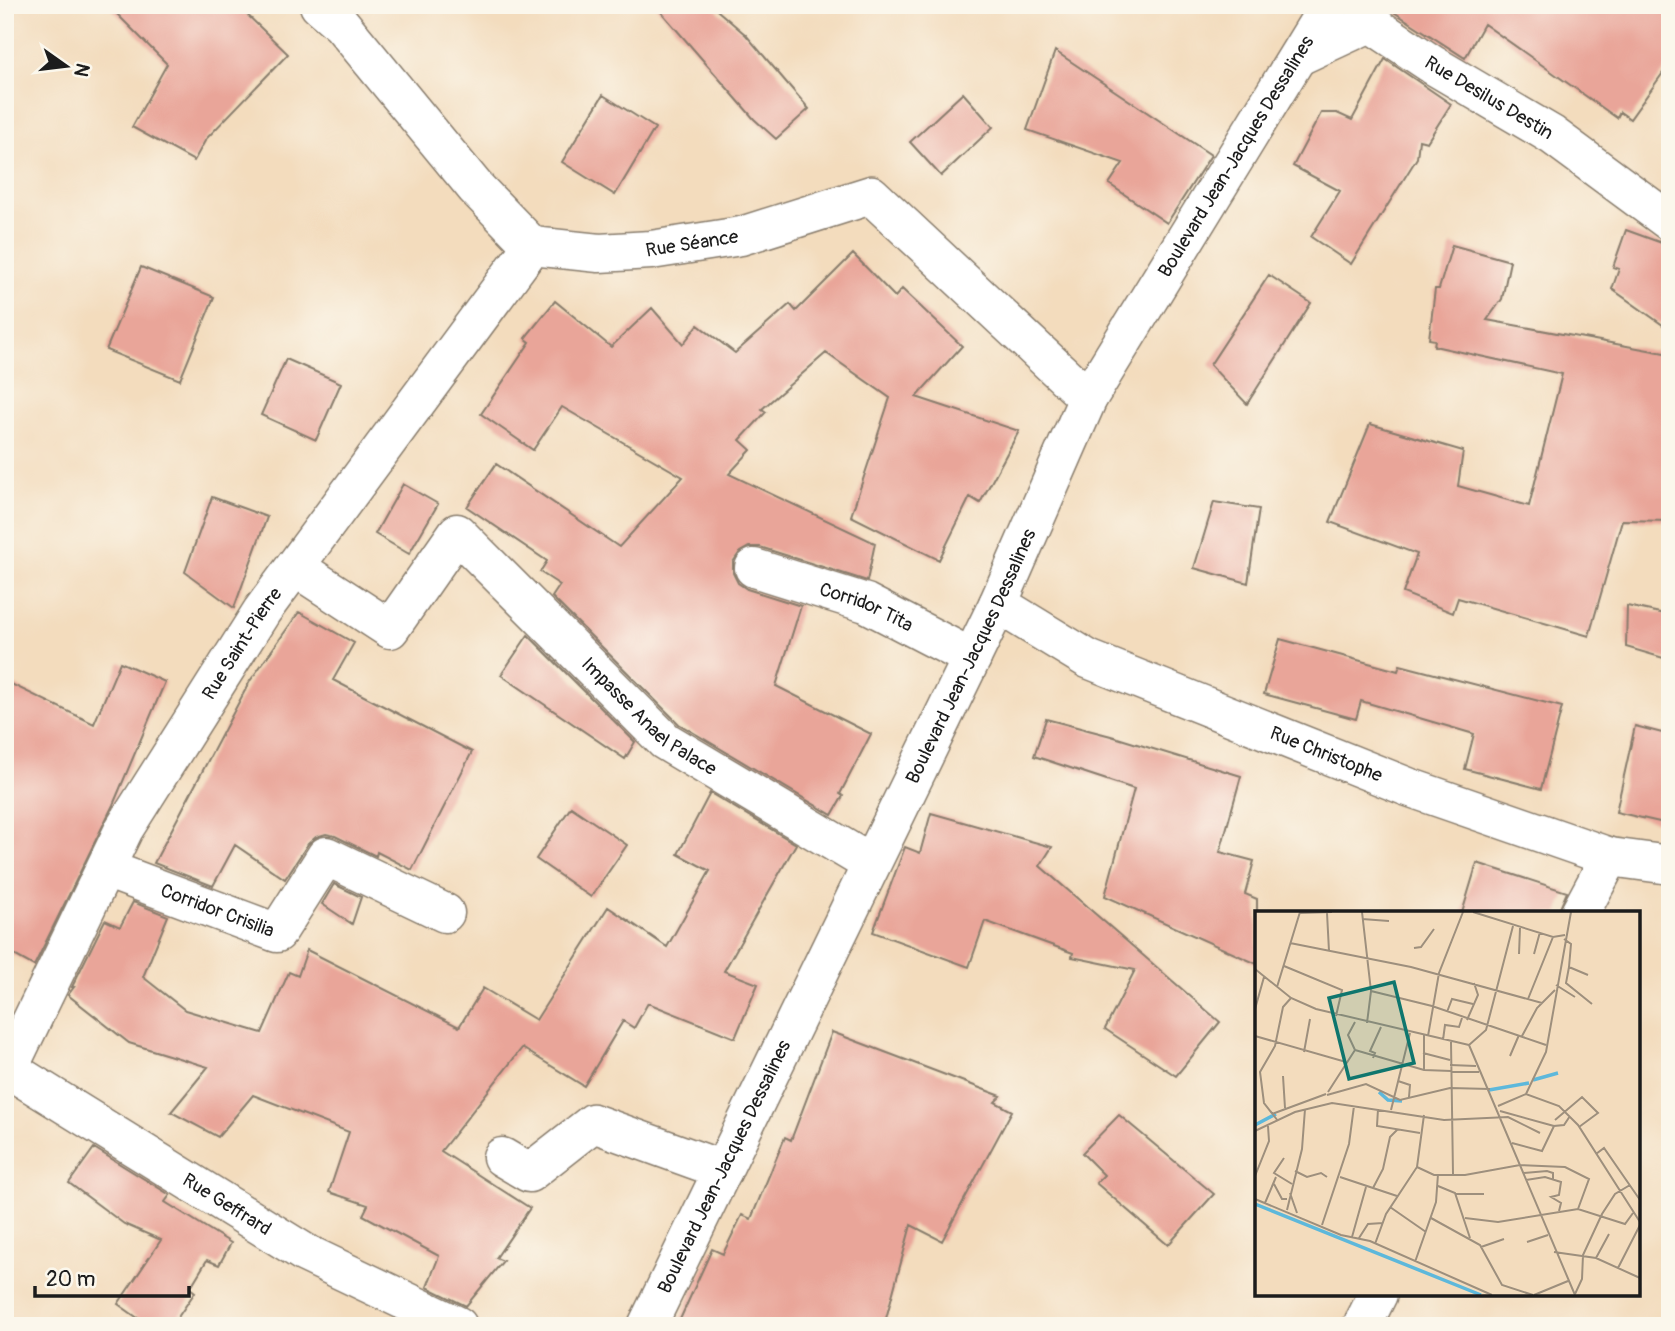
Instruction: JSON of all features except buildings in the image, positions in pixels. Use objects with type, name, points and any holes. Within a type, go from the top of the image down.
[{"type":"street","name":"Boulevard Jean-Jacques Dessalines","points":[[647,1326],[998,604],[1088,398],[1329,5]]},
{"type":"street","points":[[337,12],[475,187],[532,246]]},
{"type":"street","name":"Rue Desilus Destin","points":[[1298,56],[1370,23],[1433,65],[1552,135],[1670,222]]},
{"type":"street","name":"Rue Séance","points":[[532,246],[600,253],[677,246],[741,236],[871,195],[1088,398]]},
{"type":"street","name":"Rue Saint-Pierre","points":[[6,1070],[124,829],[262,611],[532,246]]},
{"type":"street","name":"Impasse Anael Palace","points":[[295,567],[390,628],[457,533],[665,741],[871,864]]},
{"type":"street","name":"Corridor Tita","points":[[754,568],[866,603],[972,658]]},
{"type":"street","name":"Rue Christophe","points":[[998,604],[1087,659],[1408,787],[1610,858],[1670,864]]},
{"type":"street","name":"Corridor Crisilia","points":[[106,869],[277,933],[326,856],[445,913]]},
{"type":"street","points":[[1581,911],[1610,858]]},
{"type":"street","name":"Rue Geffrard","points":[[6,1070],[305,1253],[457,1326]]},
{"type":"street","points":[[502,1157],[529,1173],[593,1122],[723,1170]]},
{"type":"street","points":[[1362,1326],[1377,1296]]}]
